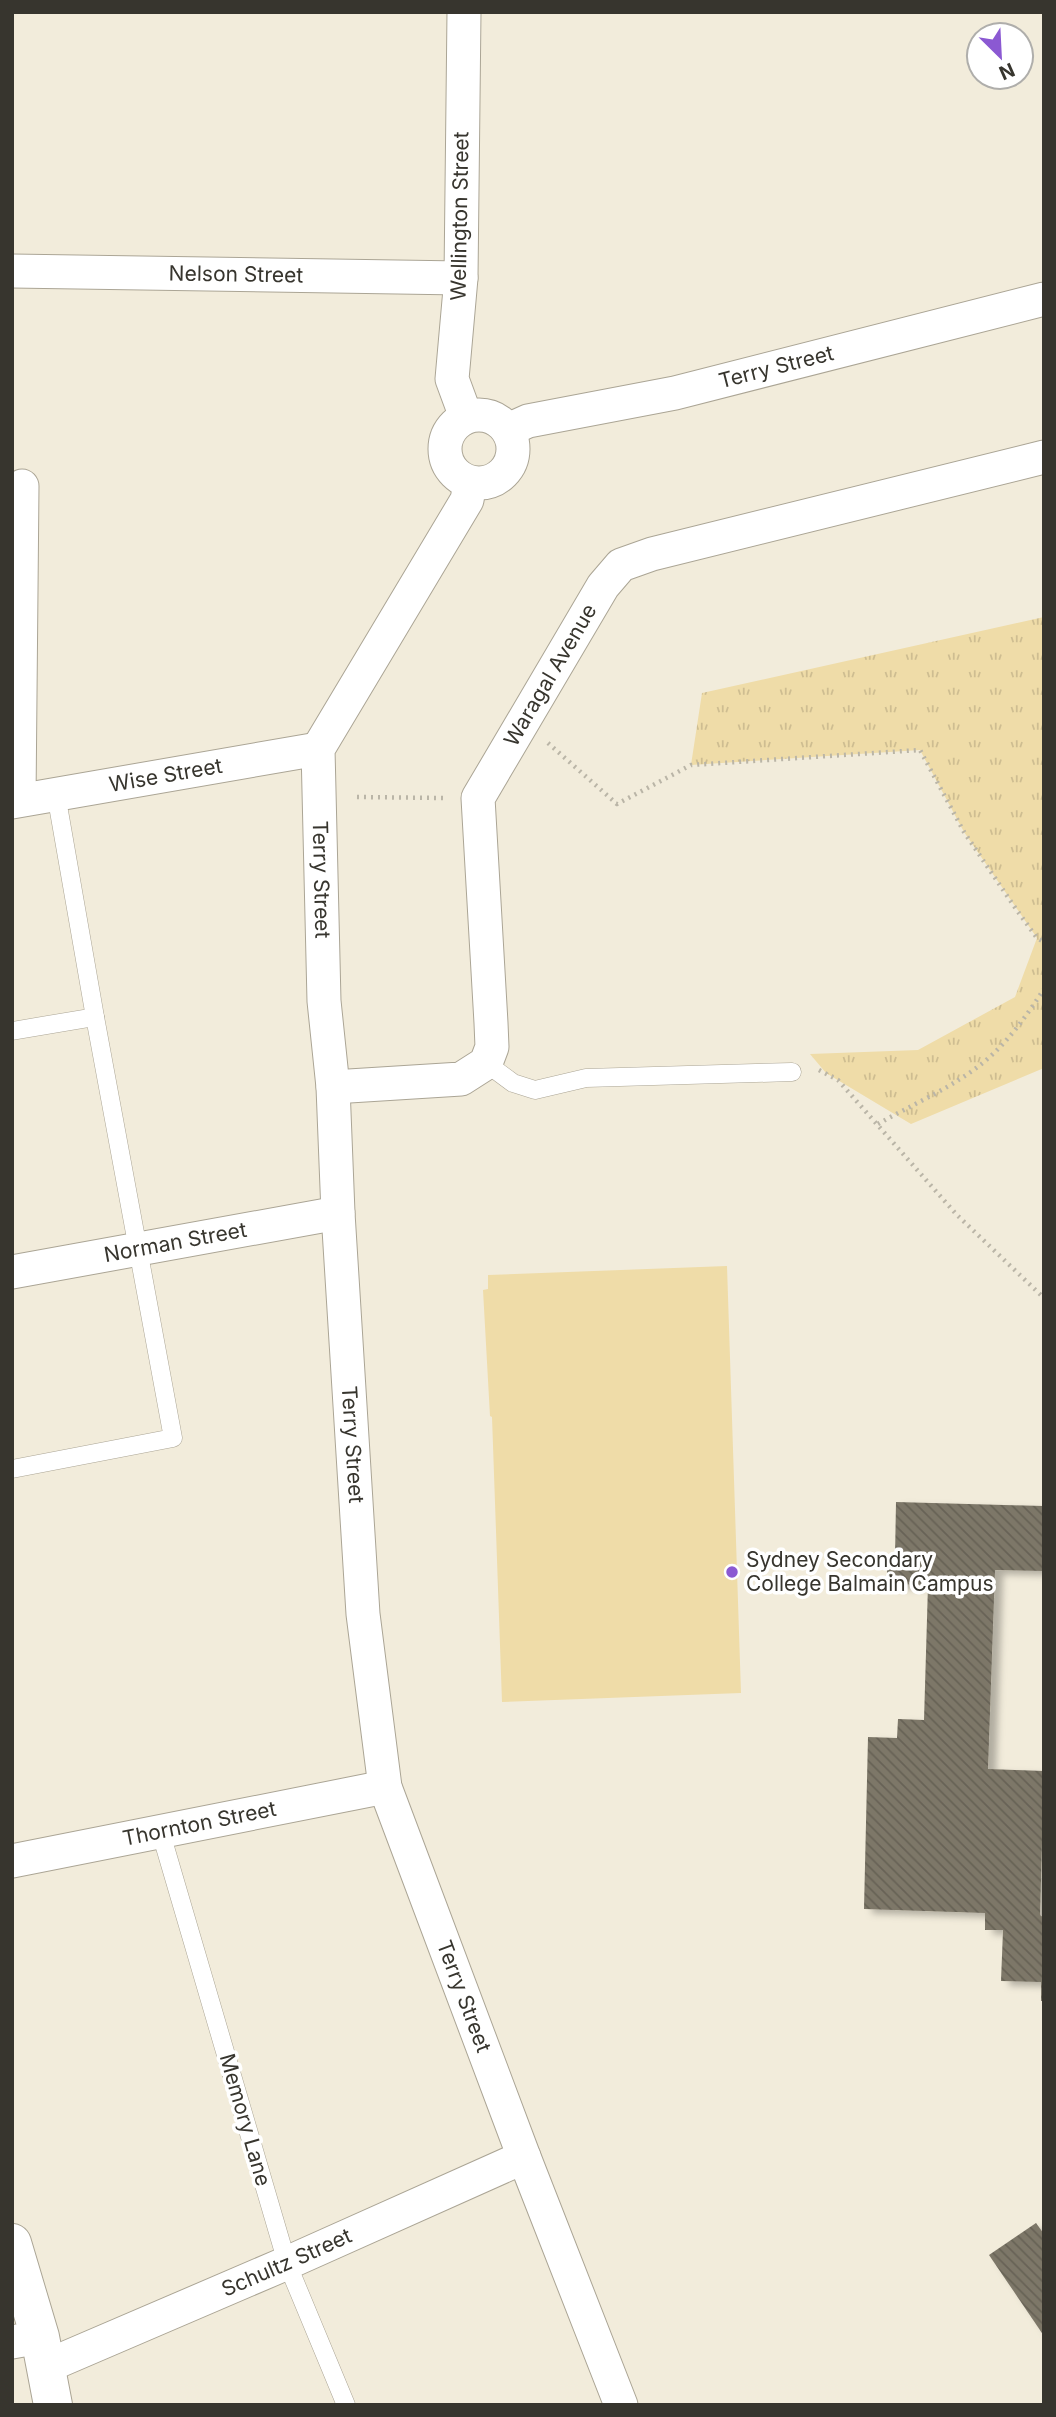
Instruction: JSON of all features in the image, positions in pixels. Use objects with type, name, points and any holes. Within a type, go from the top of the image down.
[{"type":"street","name":"Wellington Street","points":[[464,12],[461,278],[452,379],[466,417]]},
{"type":"street","name":"Nelson Street","points":[[12,271],[461,278]]},
{"type":"street","name":"Terry Street","points":[[508,430],[528,422],[675,393],[1044,299]]},
{"type":"street","points":[[489,416],[500,421],[513,441],[514,453],[503,474],[494,480],[470,482],[453,471],[444,452],[450,431],[466,417],[489,416]]},
{"type":"street","name":"Waragal Avenue","points":[[478,798],[603,586],[621,565],[652,554],[1044,457]]},
{"type":"street","points":[[318,748],[467,500],[470,482]]},
{"type":"street","points":[[16,801],[22,485]]},
{"type":"street","name":"Terry Street","points":[[318,748],[324,1001],[333,1087],[338,1213],[363,1614],[385,1787],[524,2157],[621,2405]]},
{"type":"street","name":"Wise Street","points":[[16,801],[318,748]]},
{"type":"street","points":[[333,1087],[461,1079],[486,1063],[492,1047],[492,1035],[478,798]]},
{"type":"street","name":"Norman Street","points":[[12,1272],[338,1213]]},
{"type":"street","name":"Thornton Street","points":[[12,1861],[385,1787]]},
{"type":"street","name":"Schultz Street","points":[[33,2348],[287,2263],[524,2157]]},
{"type":"street","points":[[12,2243],[33,2348],[53,2405]]},
{"type":"lane","points":[[12,1469],[173,1438],[95,1017],[57,794]]},
{"type":"lane","points":[[12,1031],[95,1017]]},
{"type":"lane","points":[[486,1063],[513,1083],[535,1090],[586,1077],[792,1072]]},
{"type":"lane","name":"Memory Lane","points":[[160,1830],[287,2263],[346,2405]]},
{"type":"path","points":[[524,722],[617,804],[691,765],[920,750],[964,832],[1023,919],[1037,938],[1044,942]]},
{"type":"path","points":[[357,797],[478,798]]},
{"type":"path","points":[[877,1124],[953,1083],[985,1060],[1023,1021],[1044,989]]},
{"type":"path","points":[[792,1072],[818,1070],[838,1080],[957,1215],[1044,1298]]},
{"type":"green space","points":[[1044,617],[1044,1068],[911,1124],[826,1073],[810,1054],[918,1050],[1015,997],[1037,938],[964,832],[920,750],[691,765],[702,693]]},
{"type":"green space","points":[[727,1266],[741,1693],[502,1702],[492,1417],[483,1290],[488,1289],[488,1275]]},
{"type":"building","points":[[896,1502],[1044,1506],[1044,1571],[995,1570],[988,1769],[1044,1771],[1040,1915],[1044,1918],[1044,2001],[1041,2001],[1041,1982],[1001,1981],[1003,1930],[985,1930],[985,1913],[864,1909],[868,1737],[897,1738],[898,1719],[924,1720],[928,1585],[887,1584],[887,1557],[895,1557]]},
{"type":"building","points":[[1036,2223],[1044,2234],[1044,2336],[989,2255]]},
{"type":"place","name":"Sydney Secondary College Balmain Campus","points":[[732,1572]]}]
